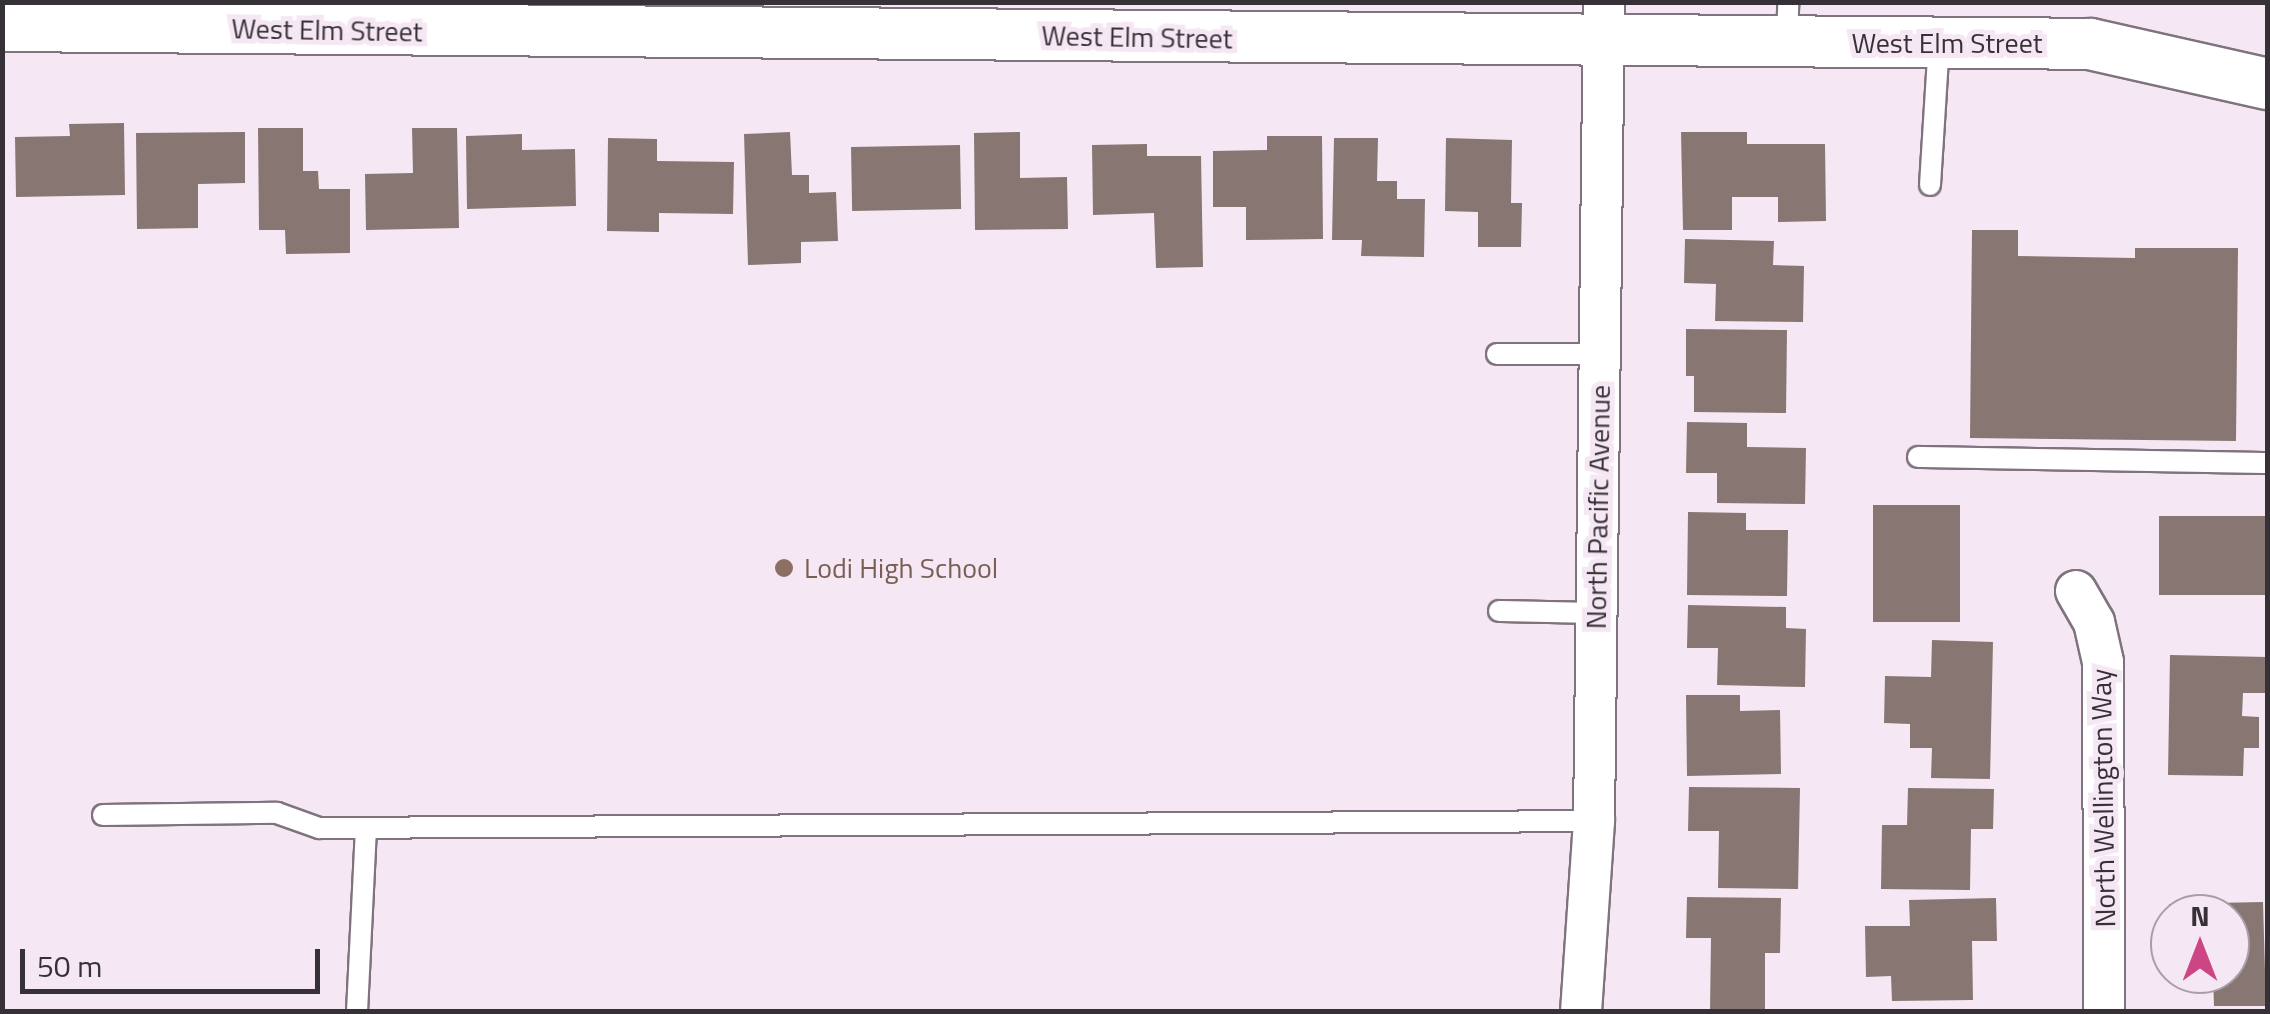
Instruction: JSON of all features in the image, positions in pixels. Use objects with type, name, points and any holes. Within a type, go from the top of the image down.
[{"type":"street","name":"West Elm Street","points":[[2,26],[601,18],[1788,22],[1939,44],[2090,44],[2268,84]]},
{"type":"street","name":"North Pacific Avenue","points":[[1581,1012],[1594,821],[1604,23]]},
{"type":"street","name":"North Wellington Way","points":[[2076,590],[2094,622],[2103,662],[2104,1012]]},
{"type":"lane","points":[[1930,185],[1939,44]]},
{"type":"lane","points":[[1497,354],[1600,354]]},
{"type":"lane","points":[[1918,457],[2268,463]]},
{"type":"lane","points":[[1499,611],[1597,613]]},
{"type":"lane","points":[[103,816],[277,814],[320,828],[1594,821]]},
{"type":"lane","points":[[357,1012],[366,828]]},
{"type":"building","points":[[124,123],[125,195],[16,197],[15,137],[70,136],[69,124]]},
{"type":"building","points":[[258,128],[303,128],[303,171],[318,171],[319,189],[350,189],[350,253],[286,254],[285,230],[259,230]]},
{"type":"building","points":[[412,128],[457,128],[459,228],[366,230],[365,174],[413,173]]},
{"type":"building","points":[[245,132],[245,183],[198,184],[198,228],[137,229],[136,133]]},
{"type":"building","points":[[790,132],[792,175],[809,175],[809,193],[836,192],[838,241],[801,242],[801,263],[748,265],[744,134]]},
{"type":"building","points":[[1020,132],[1020,178],[1067,177],[1068,229],[975,230],[974,133]]},
{"type":"building","points":[[1681,132],[1747,132],[1747,144],[1825,144],[1826,221],[1778,222],[1778,197],[1732,197],[1732,230],[1683,230]]},
{"type":"building","points":[[522,134],[522,150],[575,149],[576,206],[467,209],[466,136]]},
{"type":"building","points":[[1267,136],[1322,136],[1323,239],[1246,240],[1246,207],[1213,207],[1213,151],[1267,150]]},
{"type":"building","points":[[608,138],[657,139],[657,161],[734,162],[733,214],[659,213],[659,232],[607,231]]},
{"type":"building","points":[[1334,138],[1378,138],[1377,181],[1397,181],[1397,199],[1425,199],[1424,257],[1361,256],[1362,240],[1332,240]]},
{"type":"building","points":[[1446,138],[1512,140],[1511,203],[1522,203],[1521,247],[1478,247],[1478,212],[1445,211]]},
{"type":"building","points":[[1147,144],[1147,156],[1201,156],[1203,267],[1156,268],[1154,213],[1093,215],[1092,145]]},
{"type":"building","points":[[960,145],[961,209],[852,211],[851,147]]},
{"type":"building","points":[[1972,230],[2018,230],[2018,256],[2135,258],[2135,248],[2238,248],[2236,441],[1970,438]]},
{"type":"building","points":[[1685,239],[1774,241],[1773,265],[1804,266],[1803,322],[1715,321],[1716,284],[1684,283]]},
{"type":"building","points":[[1686,329],[1787,330],[1786,413],[1694,412],[1694,376],[1686,376]]},
{"type":"building","points":[[1687,422],[1747,423],[1747,447],[1806,448],[1805,504],[1717,503],[1717,473],[1686,473]]},
{"type":"building","points":[[1873,505],[1960,505],[1960,622],[1873,622]]},
{"type":"building","points":[[1688,512],[1746,513],[1746,530],[1788,530],[1787,596],[1687,595]]},
{"type":"building","points":[[2159,516],[2268,516],[2268,595],[2159,595]]},
{"type":"building","points":[[1688,605],[1786,607],[1786,628],[1806,629],[1805,687],[1717,685],[1718,648],[1687,648]]},
{"type":"building","points":[[1932,640],[1993,642],[1990,779],[1931,778],[1932,748],[1910,748],[1910,724],[1884,723],[1885,676],[1931,677]]},
{"type":"building","points":[[2170,655],[2268,657],[2268,693],[2243,693],[2242,716],[2259,717],[2259,748],[2244,748],[2243,776],[2168,775]]},
{"type":"building","points":[[1686,695],[1740,695],[1740,711],[1780,710],[1781,774],[1687,776]]},
{"type":"building","points":[[1689,787],[1800,788],[1798,889],[1718,888],[1719,831],[1688,831]]},
{"type":"building","points":[[1908,788],[1994,789],[1993,829],[1971,829],[1970,890],[1881,889],[1882,825],[1907,825]]},
{"type":"building","points":[[1687,897],[1781,898],[1780,953],[1765,953],[1765,1012],[1710,1012],[1711,938],[1686,938]]},
{"type":"building","points":[[1996,898],[1997,941],[1972,941],[1973,1000],[1892,1001],[1891,976],[1866,977],[1865,926],[1910,926],[1909,900]]},
{"type":"building","points":[[2250,902],[2263,902],[2266,1006],[2214,1006],[2214,994],[2250,994]]},
{"type":"place","name":"Lodi High School","points":[[784,568]]}]
